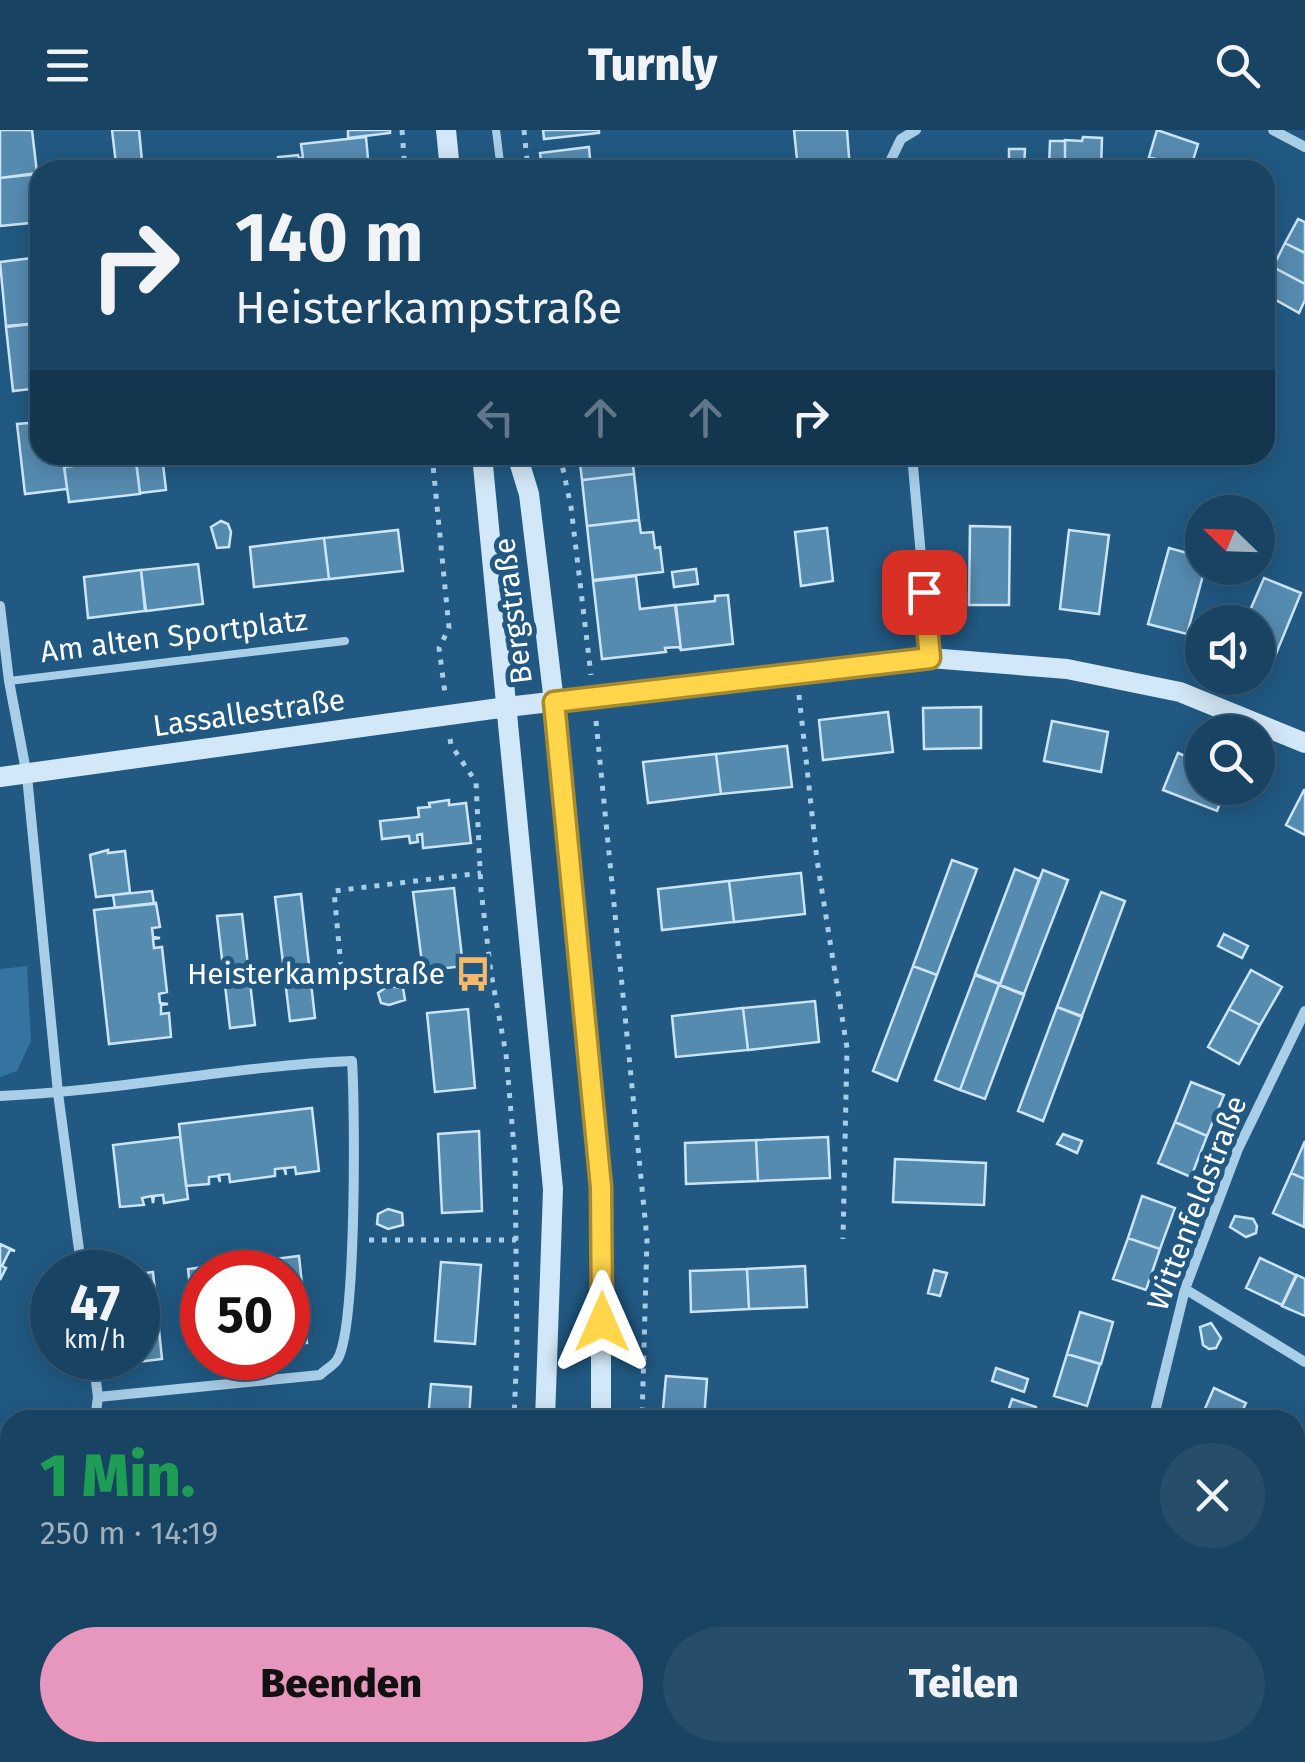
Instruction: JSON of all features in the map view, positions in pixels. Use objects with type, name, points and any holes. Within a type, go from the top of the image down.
[{"type":"main road","points":[[446,130],[449,160]]},
{"type":"main road","name":"Bergstraße","points":[[483,465],[553,1189],[546,1410]]},
{"type":"main road","name":"Bergstraße","points":[[520,465],[530,494],[554,702],[601,1187],[600,1410]]},
{"type":"main road","points":[[507,707],[930,658],[1067,669],[1180,692],[1305,743]]},
{"type":"main road","name":"Lassallestraße","points":[[0,777],[507,707]]},
{"type":"street","points":[[891,160],[901,139],[916,130]]},
{"type":"street","points":[[1272,130],[1305,147]]},
{"type":"street","points":[[913,465],[930,658]]},
{"type":"street","name":"Am alten Sportplatz","points":[[0,606],[9,681],[28,776],[58,1093],[79,1250]]},
{"type":"street","name":"Wittenfeldstraße","points":[[1155,1410],[1185,1289],[1238,1149],[1305,1011]]},
{"type":"street","points":[[0,1096],[58,1093],[300,1063],[352,1061],[355,1103],[348,1314],[338,1359],[320,1374],[98,1398]]},
{"type":"street","points":[[1185,1289],[1305,1362]]},
{"type":"street","points":[[96,1380],[97,1410]]},
{"type":"lane","points":[[496,130],[500,160]]},
{"type":"lane","name":"Am alten Sportplatz","points":[[9,681],[345,641]]},
{"type":"path","points":[[402,130],[405,160]]},
{"type":"path","points":[[524,130],[527,160]]},
{"type":"path","points":[[433,465],[449,628],[439,648],[451,745],[476,782],[490,973],[506,1054],[515,1159],[514,1410]]},
{"type":"path","points":[[562,465],[571,507],[594,698],[647,1239],[642,1410]]},
{"type":"path","points":[[796,674],[817,860],[847,1048],[844,1239]]},
{"type":"path","points":[[341,967],[334,891],[481,873]]},
{"type":"path","points":[[351,1240],[516,1240]]},
{"type":"shaded area","points":[[27,966],[31,1041],[17,1071],[0,1077],[0,969]]},
{"type":"building","points":[[0,130],[32,130],[35,160],[30,160],[30,174],[0,178]]},
{"type":"building","points":[[112,130],[139,130],[142,160],[116,160]]},
{"type":"building","points":[[348,130],[390,130],[390,133],[348,138]]},
{"type":"building","points":[[543,130],[599,130],[599,133],[544,139]]},
{"type":"building","points":[[794,130],[847,130],[849,160],[797,160]]},
{"type":"building","points":[[1157,130],[1198,144],[1193,160],[1149,157]]},
{"type":"building","points":[[366,137],[368,160],[278,160],[278,157],[298,155],[303,158],[301,144]]},
{"type":"building","points":[[1083,137],[1102,138],[1101,160],[1065,160],[1065,140],[1082,141]]},
{"type":"building","points":[[1050,141],[1065,141],[1065,160],[1049,160]]},
{"type":"building","points":[[589,147],[590,160],[541,160],[540,153]]},
{"type":"building","points":[[1009,149],[1025,149],[1024,160],[1009,160]]},
{"type":"building","points":[[30,175],[30,223],[0,226],[0,178]]},
{"type":"building","points":[[1298,219],[1305,222],[1305,253],[1285,243]]},
{"type":"building","points":[[1285,243],[1305,253],[1305,284],[1275,268]]},
{"type":"building","points":[[30,258],[30,324],[6,326],[0,262]]},
{"type":"building","points":[[1275,268],[1305,284],[1305,300],[1299,313],[1275,300]]},
{"type":"building","points":[[30,324],[30,389],[13,391],[6,327]]},
{"type":"building","points":[[30,423],[30,465],[64,465],[67,489],[25,494],[17,424]]},
{"type":"building","points":[[136,465],[163,465],[166,490],[140,493]]},
{"type":"building","points":[[137,465],[140,494],[69,502],[64,467]]},
{"type":"building","points":[[580,465],[633,465],[634,474],[582,480]]},
{"type":"building","points":[[634,474],[639,520],[587,526],[582,480]]},
{"type":"building","points":[[639,520],[641,533],[653,532],[655,548],[660,547],[663,572],[593,580],[587,526]]},
{"type":"building","points":[[221,521],[228,524],[231,532],[229,547],[217,548],[211,527]]},
{"type":"building","points":[[970,526],[1010,527],[1009,605],[969,605]]},
{"type":"building","points":[[827,528],[833,581],[801,586],[795,532]]},
{"type":"building","points":[[398,530],[403,571],[329,579],[324,538]]},
{"type":"building","points":[[1069,530],[1109,535],[1099,614],[1060,609]]},
{"type":"building","points":[[324,538],[329,579],[254,587],[250,547]]},
{"type":"building","points":[[1169,548],[1185,552],[1185,585],[1200,585],[1195,605],[1185,605],[1185,633],[1148,624]]},
{"type":"building","points":[[198,564],[203,604],[146,611],[141,570]]},
{"type":"building","points":[[696,569],[698,584],[674,587],[672,572]]},
{"type":"building","points":[[141,570],[145,611],[88,618],[84,577]]},
{"type":"building","points":[[636,576],[640,609],[675,605],[681,650],[665,648],[666,652],[602,659],[593,581]]},
{"type":"building","points":[[1275,582],[1301,593],[1275,656],[1275,605],[1252,605],[1261,585]]},
{"type":"building","points":[[728,595],[733,644],[681,650],[676,605],[715,601],[715,596]]},
{"type":"building","points":[[981,707],[981,748],[924,749],[923,708]]},
{"type":"building","points":[[888,712],[893,752],[823,760],[819,720]]},
{"type":"building","points":[[1052,721],[1108,732],[1101,772],[1044,761]]},
{"type":"building","points":[[787,746],[792,787],[721,794],[716,754]]},
{"type":"building","points":[[1178,753],[1185,756],[1185,799],[1163,790]]},
{"type":"building","points":[[716,754],[721,794],[648,803],[643,762]]},
{"type":"building","points":[[1305,790],[1305,835],[1286,825]]},
{"type":"building","points":[[449,800],[449,805],[466,803],[471,843],[423,848],[422,834],[417,835],[418,842],[410,843],[409,836],[382,839],[380,821],[419,817],[418,808]]},
{"type":"building","points":[[125,851],[130,893],[96,897],[90,855]]},
{"type":"building","points":[[952,860],[977,869],[937,975],[913,966]]},
{"type":"building","points":[[1015,869],[1039,879],[1000,984],[975,974]]},
{"type":"building","points":[[1043,870],[1068,880],[1024,994],[1000,985]]},
{"type":"building","points":[[801,873],[805,914],[734,922],[729,881]]},
{"type":"building","points":[[729,881],[734,922],[662,930],[658,889]]},
{"type":"building","points":[[454,888],[463,966],[423,971],[413,892]]},
{"type":"building","points":[[152,891],[154,904],[115,908],[113,895]]},
{"type":"building","points":[[1101,892],[1125,901],[1082,1016],[1057,1007]]},
{"type":"building","points":[[301,894],[315,1018],[290,1021],[275,897]]},
{"type":"building","points":[[156,903],[160,927],[152,928],[153,937],[160,938],[153,939],[154,948],[162,947],[167,992],[159,994],[160,1003],[168,1004],[161,1005],[161,1014],[169,1013],[171,1037],[109,1044],[94,910]]},
{"type":"building","points":[[242,914],[255,1025],[230,1028],[217,916]]},
{"type":"building","points":[[1224,934],[1248,946],[1242,958],[1218,946]]},
{"type":"building","points":[[913,966],[937,975],[897,1081],[873,1071]]},
{"type":"building","points":[[1251,970],[1282,987],[1260,1025],[1229,1009]]},
{"type":"building","points":[[975,975],[999,984],[960,1090],[935,1080]]},
{"type":"building","points":[[999,985],[1024,995],[985,1099],[960,1090]]},
{"type":"building","points":[[388,986],[403,988],[405,1000],[381,1003],[378,993]]},
{"type":"building","points":[[815,1001],[819,1042],[748,1050],[743,1008]]},
{"type":"building","points":[[1057,1007],[1082,1017],[1043,1121],[1018,1111]]},
{"type":"building","points":[[743,1008],[748,1050],[676,1057],[672,1016]]},
{"type":"building","points":[[468,1009],[475,1088],[435,1092],[427,1013]]},
{"type":"building","points":[[1229,1009],[1260,1025],[1239,1064],[1208,1047]]},
{"type":"building","points":[[1191,1082],[1224,1095],[1207,1136],[1175,1122]]},
{"type":"building","points":[[312,1108],[319,1171],[296,1174],[295,1167],[285,1168],[286,1175],[284,1168],[275,1169],[275,1176],[230,1182],[229,1174],[219,1175],[220,1182],[218,1176],[209,1177],[209,1184],[186,1186],[179,1124]]},
{"type":"building","points":[[1175,1122],[1207,1136],[1191,1177],[1158,1163]]},
{"type":"building","points":[[479,1131],[482,1211],[442,1213],[438,1134]]},
{"type":"building","points":[[1063,1134],[1082,1141],[1077,1153],[1057,1144]]},
{"type":"building","points":[[180,1137],[188,1199],[164,1203],[163,1195],[154,1196],[153,1203],[152,1196],[142,1198],[144,1205],[120,1207],[113,1145]]},
{"type":"building","points":[[828,1137],[830,1178],[758,1181],[756,1140]]},
{"type":"building","points":[[756,1140],[758,1181],[686,1184],[685,1143]]},
{"type":"building","points":[[1305,1141],[1305,1179],[1291,1173]]},
{"type":"building","points":[[895,1159],[986,1163],[984,1205],[893,1202]]},
{"type":"building","points":[[1291,1173],[1305,1179],[1304,1227],[1273,1213]]},
{"type":"building","points":[[1142,1196],[1175,1208],[1160,1249],[1128,1238]]},
{"type":"building","points":[[388,1209],[402,1213],[403,1225],[388,1229],[377,1224],[378,1214]]},
{"type":"building","points":[[1235,1216],[1253,1219],[1256,1233],[1246,1237],[1230,1227]]},
{"type":"building","points":[[1128,1238],[1160,1249],[1146,1290],[1113,1279]]},
{"type":"building","points":[[0,1244],[15,1251],[10,1250],[0,1280]]},
{"type":"building","points":[[1260,1258],[1296,1275],[1282,1305],[1246,1288]]},
{"type":"building","points":[[441,1262],[481,1265],[475,1344],[435,1341]]},
{"type":"building","points":[[805,1266],[807,1307],[749,1309],[747,1269]]},
{"type":"building","points":[[747,1269],[749,1309],[691,1312],[690,1271]]},
{"type":"building","points":[[934,1270],[947,1273],[940,1296],[928,1293]]},
{"type":"building","points":[[1297,1275],[1305,1279],[1305,1316],[1282,1306]]},
{"type":"building","points":[[1080,1312],[1113,1322],[1101,1364],[1067,1354]]},
{"type":"building","points":[[1211,1323],[1221,1338],[1216,1348],[1209,1349],[1203,1345],[1200,1327]]},
{"type":"building","points":[[1067,1354],[1100,1364],[1087,1406],[1054,1396]]},
{"type":"building","points":[[996,1368],[1028,1379],[1024,1392],[992,1381]]},
{"type":"building","points":[[666,1376],[707,1379],[705,1410],[663,1410]]},
{"type":"building","points":[[431,1384],[471,1387],[470,1410],[429,1410]]},
{"type":"building","points":[[1214,1388],[1246,1403],[1243,1410],[1204,1410]]},
{"type":"building","points":[[1012,1399],[1036,1407],[1035,1410],[1008,1410]]},
{"type":"place","name":"Heisterkampstraße","points":[[473,974]]},
{"type":"route","points":[[602,1322],[601,1187],[554,702],[930,658],[924,592]]}]
